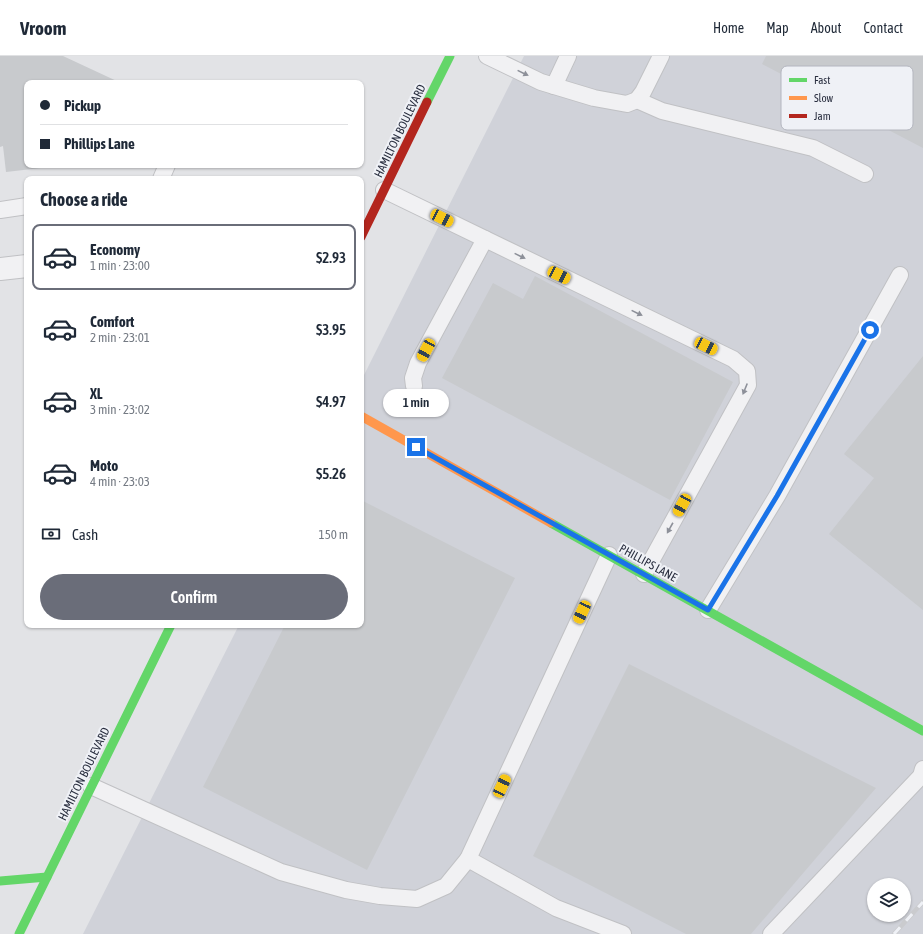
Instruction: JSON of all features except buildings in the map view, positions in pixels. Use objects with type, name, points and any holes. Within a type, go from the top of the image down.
[{"type":"street","name":"HAMILTON BOULEVARD","points":[[364,228],[450,56]]},
{"type":"street","points":[[0,269],[24,266]]},
{"type":"street","name":"PHILLIPS LANE","points":[[364,418],[923,731]]},
{"type":"street","name":"HAMILTON BOULEVARD","points":[[19,934],[169,628]]},
{"type":"street","points":[[0,881],[47,877]]},
{"type":"lane","points":[[487,56],[541,82],[594,98],[632,102],[662,111],[813,148],[865,174]]},
{"type":"lane","points":[[554,86],[568,56]]},
{"type":"lane","points":[[632,102],[643,92],[661,56]]},
{"type":"lane","points":[[384,190],[733,359],[747,370],[748,385],[644,574]]},
{"type":"lane","points":[[0,210],[24,206]]},
{"type":"lane","points":[[414,386],[413,378],[418,364],[484,239]]},
{"type":"lane","points":[[708,610],[777,496],[900,275]]},
{"type":"lane","points":[[92,786],[281,872],[346,890],[380,896],[417,899],[446,886],[468,859],[609,554]]},
{"type":"lane","points":[[771,934],[921,776],[923,769]]},
{"type":"lane","points":[[468,859],[556,908],[623,934]]},
{"type":"shaded area","points":[[524,56],[923,56],[923,934],[83,934],[237,628],[364,628],[364,375]]},
{"type":"railway","points":[[894,934],[923,902]]},
{"type":"traffic: fast","points":[[427,102],[450,56]]},
{"type":"traffic: fast","points":[[551,523],[923,731]]},
{"type":"traffic: fast","points":[[19,934],[170,628]]},
{"type":"traffic: fast","points":[[0,881],[47,877]]},
{"type":"traffic: slow","points":[[364,418],[551,523]]},
{"type":"traffic: jam","points":[[364,231],[427,102]]},
{"type":"route","points":[[416,447],[708,610],[777,496],[870,330]]}]
